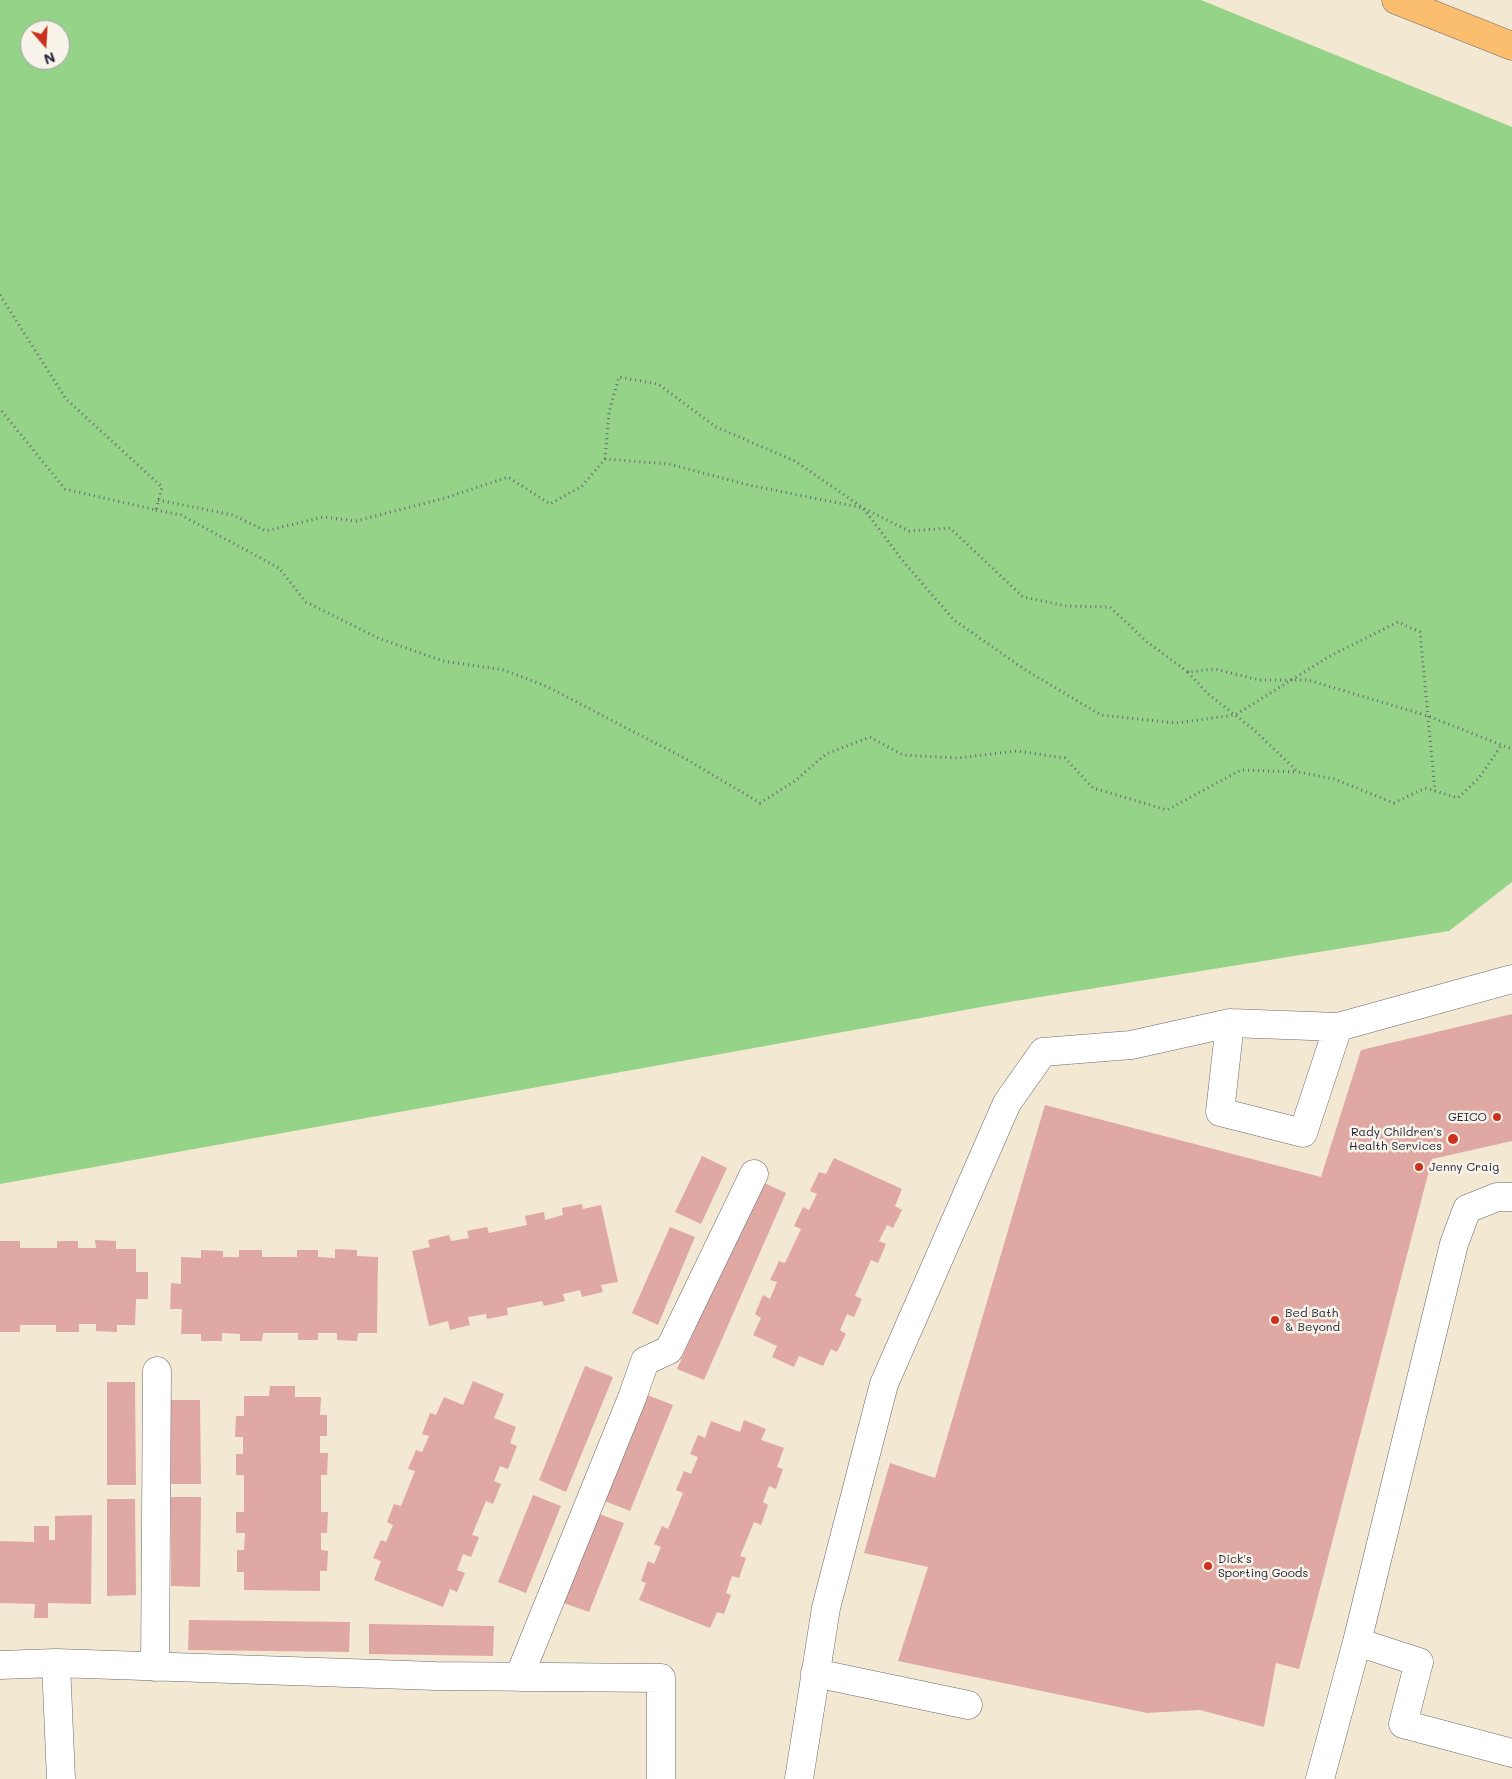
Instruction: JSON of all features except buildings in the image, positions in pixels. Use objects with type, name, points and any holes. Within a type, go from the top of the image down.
[{"type":"highway","points":[[1396,0],[1512,46]]},
{"type":"street","points":[[799,1779],[826,1608],[884,1384],[1007,1104],[1043,1052],[1131,1045],[1230,1023],[1338,1027],[1512,978]]},
{"type":"street","points":[[1230,1023],[1220,1112],[1303,1132],[1338,1027]]},
{"type":"street","points":[[519,1677],[632,1398],[645,1361],[669,1350],[754,1174]]},
{"type":"street","points":[[1320,1779],[1357,1642],[1454,1244],[1467,1209],[1497,1196],[1512,1197]]},
{"type":"street","points":[[155,1667],[157,1371]]},
{"type":"street","points":[[1357,1642],[1419,1662],[1403,1724],[1512,1753]]},
{"type":"street","points":[[0,1666],[56,1663],[519,1677],[661,1678],[661,1779]]},
{"type":"street","points":[[56,1663],[61,1779]]},
{"type":"street","points":[[815,1674],[968,1705]]},
{"type":"path","points":[[0,295],[66,399],[162,487],[156,510]]},
{"type":"path","points":[[158,500],[233,515],[266,531],[323,517],[356,521],[445,498],[508,477],[550,504],[582,486],[605,459],[609,412],[619,377],[658,384],[716,427],[795,461],[863,508],[909,531],[950,528],[1024,597],[1067,606],[1110,607],[1147,642],[1188,672],[1207,693],[1235,715],[1298,772]]},
{"type":"path","points":[[0,409],[65,489],[181,515],[279,568],[306,602],[378,638],[444,662],[504,670],[548,687],[686,759],[760,803],[795,781],[826,754],[870,737],[904,754],[958,758],[1017,750],[1066,758],[1093,788],[1167,810],[1241,770],[1298,772],[1334,779],[1394,803],[1425,788],[1458,798],[1479,778],[1501,746]]},
{"type":"path","points":[[605,459],[669,464],[749,485],[863,508],[902,560],[954,620],[1024,668],[1101,715],[1176,723],[1235,715],[1330,656],[1398,622],[1420,632],[1435,791]]},
{"type":"path","points":[[1188,672],[1214,669],[1260,680],[1308,680],[1428,716],[1512,749]]},
{"type":"green space","points":[[0,0],[1201,0],[1512,127],[1512,882],[1449,931],[1009,1002],[0,1184]]},
{"type":"place","name":"GEICO","points":[[1497,1117]]},
{"type":"place","name":"Rady Children's Health Services","points":[[1453,1139]]},
{"type":"place","name":"Jenny Craig","points":[[1419,1167]]},
{"type":"place","name":"Bed Bath & Beyond","points":[[1275,1320]]},
{"type":"place","name":"Dick's Sporting Goods","points":[[1208,1566]]}]
